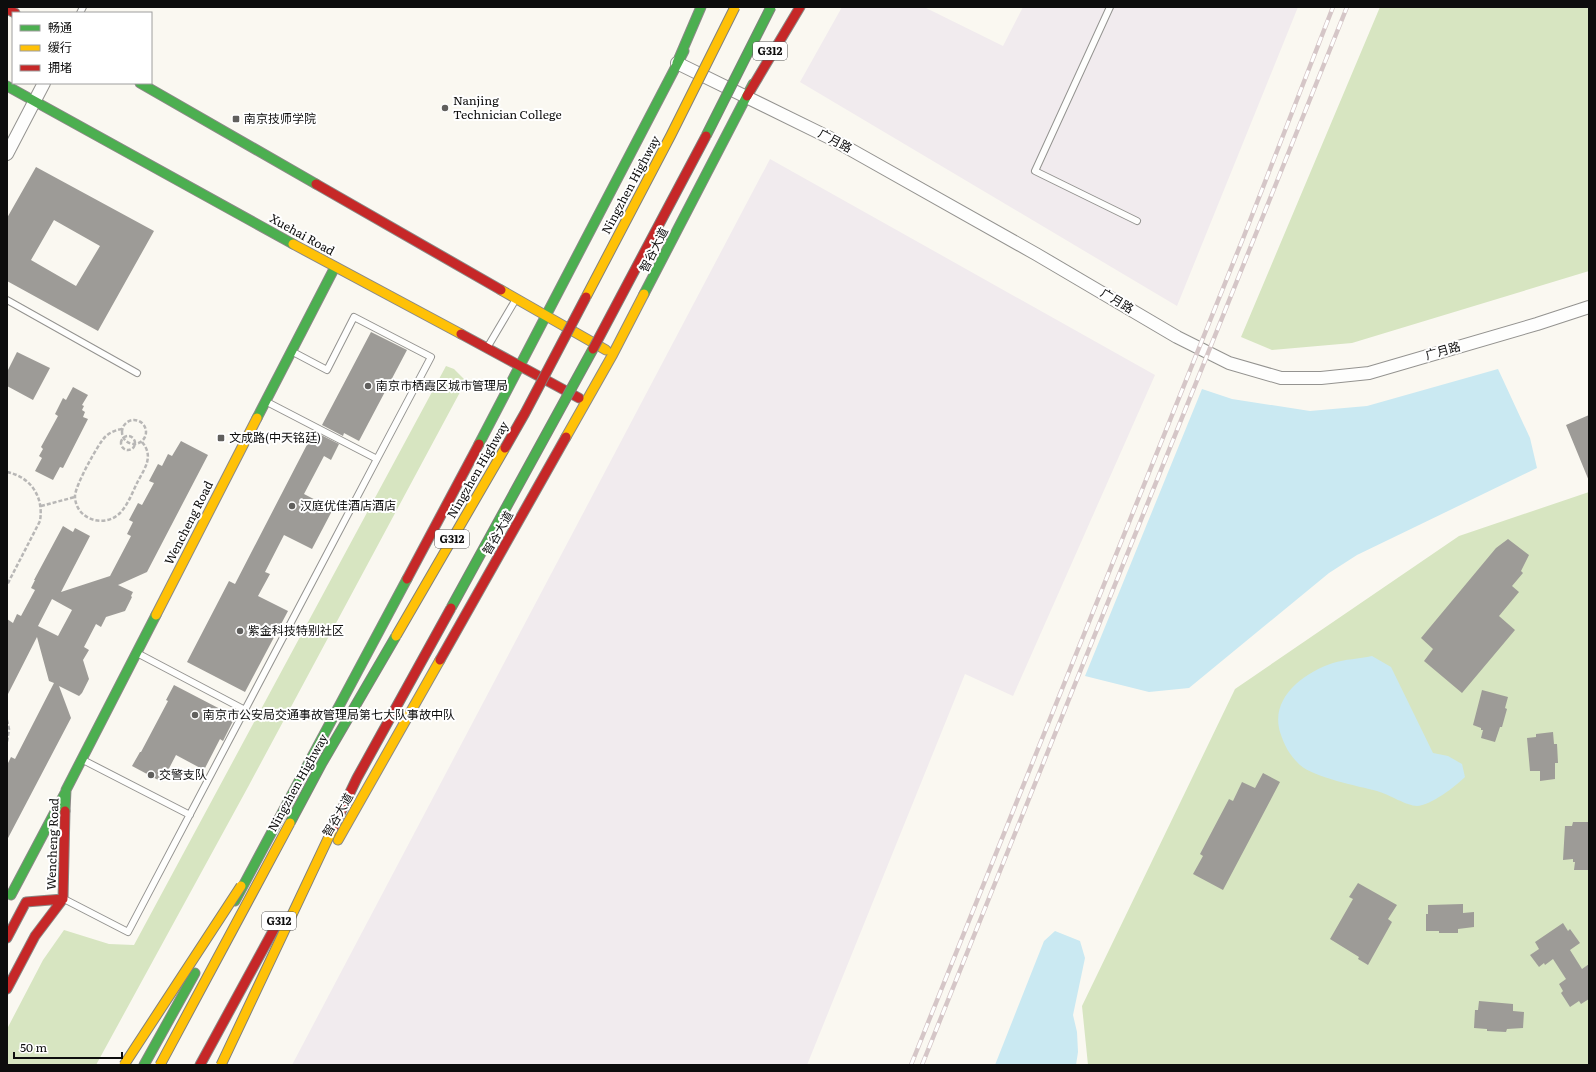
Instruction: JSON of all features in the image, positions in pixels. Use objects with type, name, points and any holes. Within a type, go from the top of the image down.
[{"type":"main road","points":[[677,63],[700,7]]},
{"type":"main road","name":"G312","points":[[144,1065],[231,908],[520,366],[545,315],[707,7]]},
{"type":"main road","name":"Ningzhen Highway","points":[[160,1065],[322,763],[525,413],[671,136],[735,7]]},
{"type":"main road","name":"G312","points":[[200,1065],[552,426],[698,152],[771,7]]},
{"type":"main road","name":"智谷大道","points":[[213,1065],[262,973],[587,403],[792,7]]},
{"type":"main road","points":[[747,96],[800,7]]},
{"type":"main road","points":[[142,84],[613,354]]},
{"type":"main road","name":"Xuehai Road","points":[[7,86],[335,267],[587,403]]},
{"type":"main road","name":"Wencheng Road","points":[[9,894],[66,790],[335,267]]},
{"type":"main road","points":[[124,1065],[322,763]]},
{"type":"main road","points":[[221,1065],[357,778]]},
{"type":"main road","name":"Wencheng Road","points":[[7,989],[35,936],[63,899],[66,790]]},
{"type":"main road","name":"Wencheng Road","points":[[26,902],[63,899]]},
{"type":"main road","points":[[7,938],[26,902]]},
{"type":"street","name":"广月路","points":[[677,63],[830,138],[1036,254],[1177,337],[1229,363],[1281,378],[1321,378],[1369,373],[1537,324],[1589,307]]},
{"type":"street","points":[[7,154],[43,84]]},
{"type":"street","points":[[9,894],[26,902]]},
{"type":"lane","points":[[1110,7],[1035,171],[1137,221]]},
{"type":"lane","points":[[487,348],[516,298]]},
{"type":"lane","points":[[7,300],[138,373]]},
{"type":"lane","points":[[63,899],[128,932],[431,357],[354,317],[327,370],[291,352]]},
{"type":"lane","points":[[265,402],[377,459]]},
{"type":"lane","points":[[136,653],[245,710]]},
{"type":"lane","points":[[81,759],[190,815]]},
{"type":"path","points":[[130,421],[140,421],[146,428],[145,438],[132,449],[125,450],[120,444],[123,438],[122,429],[126,423],[130,421]]},
{"type":"path","points":[[122,429],[111,432],[102,440],[77,485],[75,497],[76,503],[81,513],[90,519],[104,521],[115,517],[123,508],[148,461],[148,450],[142,442]]},
{"type":"path","points":[[123,438],[131,436],[134,439],[135,445]]},
{"type":"path","points":[[123,438],[129,444],[135,445]]},
{"type":"path","points":[[7,472],[17,475],[28,482],[38,496],[41,506],[40,521],[7,585]]},
{"type":"path","points":[[41,506],[75,497]]},
{"type":"path","points":[[7,720],[9,729],[7,742]]},
{"type":"shaded area","points":[[842,7],[924,7],[1003,46],[1023,7],[1298,7],[1177,306],[800,82]]},
{"type":"shaded area","points":[[770,159],[1155,375],[1013,696],[965,674],[807,1065],[292,1065]]},
{"type":"green space","points":[[1380,7],[1589,7],[1589,271],[1352,343],[1272,350],[1241,337]]},
{"type":"green space","points":[[446,366],[454,369],[466,381],[248,787],[96,1065],[7,1065],[7,1029],[43,960],[64,930],[109,944],[134,945]]},
{"type":"green space","points":[[1589,492],[1589,1065],[1088,1065],[1082,1006],[1235,689],[1459,536]]},
{"type":"water","points":[[1498,369],[1530,438],[1537,468],[1357,555],[1329,573],[1189,688],[1149,692],[1085,676],[1202,389],[1232,399],[1310,411],[1367,406]]},
{"type":"water","points":[[1372,656],[1391,667],[1433,753],[1448,756],[1462,764],[1465,777],[1456,785],[1429,803],[1417,806],[1408,804],[1377,791],[1326,778],[1307,770],[1300,765],[1285,746],[1278,720],[1280,708],[1284,698],[1292,688],[1300,680],[1322,667],[1342,661]]},
{"type":"water","points":[[1055,931],[1080,941],[1085,958],[1073,1015],[1077,1032],[1078,1052],[1076,1065],[995,1065],[1044,941]]},
{"type":"building","points":[[36,167],[154,231],[98,331],[7,281],[7,218]],"holes":[[[54,220],[100,246],[76,286],[31,260]]]},
{"type":"building","points":[[371,332],[407,350],[359,441],[344,433],[343,436],[322,425]]},
{"type":"building","points":[[17,352],[50,368],[33,400],[7,386],[7,372]]},
{"type":"building","points":[[73,387],[88,395],[82,405],[84,406],[82,410],[85,412],[83,417],[88,419],[63,468],[60,467],[53,480],[35,471],[42,458],[39,456],[43,449],[41,447],[58,416],[55,414],[63,398],[66,400]]},
{"type":"building","points":[[1589,415],[1589,481],[1566,425]]},
{"type":"building","points":[[317,433],[339,444],[331,460],[324,456],[304,494],[333,509],[312,549],[284,535],[265,572],[270,574],[258,596],[288,611],[245,692],[187,662],[229,581],[235,584],[312,435],[315,437]]},
{"type":"building","points":[[181,441],[208,455],[147,572],[118,585],[133,592],[125,611],[106,617],[101,627],[96,624],[84,647],[89,650],[83,660],[89,679],[82,693],[79,696],[59,686],[71,718],[7,840],[7,765],[11,757],[15,759],[54,683],[49,681],[37,637],[7,696],[7,619],[13,623],[17,614],[21,616],[35,590],[31,588],[34,580],[63,526],[73,532],[75,528],[90,536],[61,592],[110,576],[131,536],[127,534],[133,522],[129,520],[138,503],[142,505],[154,483],[149,481],[158,464],[162,466],[168,454],[172,456]],"holes":[[[52,599],[72,610],[58,636],[38,626]]]},
{"type":"building","points":[[1508,539],[1529,555],[1521,571],[1523,573],[1512,586],[1519,592],[1499,616],[1515,630],[1462,693],[1424,661],[1433,649],[1421,638],[1496,548]]},
{"type":"building","points":[[174,685],[224,711],[225,709],[236,715],[223,741],[220,739],[204,770],[176,755],[162,782],[132,766],[168,701],[166,700]]},
{"type":"building","points":[[1482,690],[1508,697],[1505,708],[1507,709],[1502,727],[1500,727],[1495,742],[1481,738],[1483,730],[1473,725]]},
{"type":"building","points":[[1553,732],[1554,744],[1557,744],[1558,763],[1555,763],[1555,779],[1540,781],[1540,771],[1530,771],[1527,738],[1536,737],[1536,734]]},
{"type":"building","points":[[1263,773],[1280,782],[1223,890],[1193,874],[1203,856],[1200,854],[1229,799],[1233,801],[1242,782],[1255,788]]},
{"type":"building","points":[[1573,822],[1589,822],[1589,870],[1574,870],[1575,862],[1573,862],[1573,859],[1563,860],[1565,826],[1572,826]]},
{"type":"building","points":[[1358,883],[1397,905],[1388,919],[1392,922],[1368,965],[1358,959],[1359,957],[1330,939],[1353,899],[1349,897]]},
{"type":"building","points":[[1463,904],[1463,913],[1474,912],[1474,927],[1458,929],[1458,933],[1426,931],[1426,914],[1428,914],[1428,905]]},
{"type":"building","points":[[1563,923],[1568,931],[1570,929],[1580,943],[1570,950],[1582,969],[1589,964],[1589,999],[1581,1004],[1579,1001],[1570,1007],[1561,993],[1563,991],[1559,984],[1566,979],[1553,959],[1545,965],[1544,963],[1539,967],[1530,955],[1539,949],[1535,942]]},
{"type":"building","points":[[1479,1001],[1513,1004],[1513,1011],[1524,1012],[1523,1028],[1507,1029],[1506,1032],[1487,1031],[1487,1029],[1474,1028],[1475,1010],[1478,1010]]},
{"type":"railway","points":[[911,1065],[1244,236],[1333,7]]},
{"type":"railway","points":[[922,1065],[1347,7]]},
{"type":"traffic: fast","points":[[677,63],[701,7]]},
{"type":"traffic: fast","points":[[706,136],[771,7]]},
{"type":"traffic: fast","points":[[479,444],[684,51]]},
{"type":"traffic: fast","points":[[142,84],[316,184]]},
{"type":"traffic: fast","points":[[644,294],[753,84]]},
{"type":"traffic: fast","points":[[7,86],[293,244]]},
{"type":"traffic: fast","points":[[257,418],[335,267]]},
{"type":"traffic: fast","points":[[451,608],[593,349]]},
{"type":"traffic: fast","points":[[235,901],[407,579]]},
{"type":"traffic: fast","points":[[65,811],[66,790],[156,615]]},
{"type":"traffic: fast","points":[[290,823],[322,763],[396,636]]},
{"type":"traffic: fast","points":[[11,895],[65,793]]},
{"type":"traffic: fast","points":[[144,1065],[195,973]]},
{"type":"traffic: slow","points":[[586,297],[671,135],[735,7]]},
{"type":"traffic: slow","points":[[293,244],[461,334]]},
{"type":"traffic: slow","points":[[501,290],[606,350]]},
{"type":"traffic: slow","points":[[566,437],[613,354],[644,294]]},
{"type":"traffic: slow","points":[[156,615],[257,418]]},
{"type":"traffic: slow","points":[[396,636],[505,448]]},
{"type":"traffic: slow","points":[[338,840],[440,660]]},
{"type":"traffic: slow","points":[[160,1065],[290,823]]},
{"type":"traffic: slow","points":[[221,1065],[333,828]]},
{"type":"traffic: slow","points":[[124,1065],[241,886]]},
{"type":"traffic: jam","points":[[747,96],[800,7]]},
{"type":"traffic: jam","points":[[7,9],[13,12]]},
{"type":"traffic: jam","points":[[593,349],[706,136]]},
{"type":"traffic: jam","points":[[316,184],[501,290]]},
{"type":"traffic: jam","points":[[505,448],[586,297]]},
{"type":"traffic: jam","points":[[461,334],[579,398]]},
{"type":"traffic: jam","points":[[440,660],[566,437]]},
{"type":"traffic: jam","points":[[407,579],[479,444]]},
{"type":"traffic: jam","points":[[333,828],[357,778],[451,608]]},
{"type":"traffic: jam","points":[[7,938],[26,902],[63,899],[65,811]]},
{"type":"traffic: jam","points":[[7,989],[35,936],[63,899]]},
{"type":"traffic: jam","points":[[200,1065],[279,920]]},
{"type":"place","name":"Nanjing Technician College","points":[[445,108]]},
{"type":"place","name":"南京技师学院","points":[[236,119]]},
{"type":"place","name":"南京市栖霞区城市管理局","points":[[368,386]]},
{"type":"place","name":"文成路(中天铭廷)","points":[[221,438]]},
{"type":"place","name":"汉庭优佳酒店酒店","points":[[292,506]]},
{"type":"place","name":"紫金科技特别社区","points":[[240,631]]},
{"type":"place","name":"南京市公安局交通事故管理局第七大队事故中队","points":[[195,715]]},
{"type":"place","name":"交警支队","points":[[151,775]]}]
